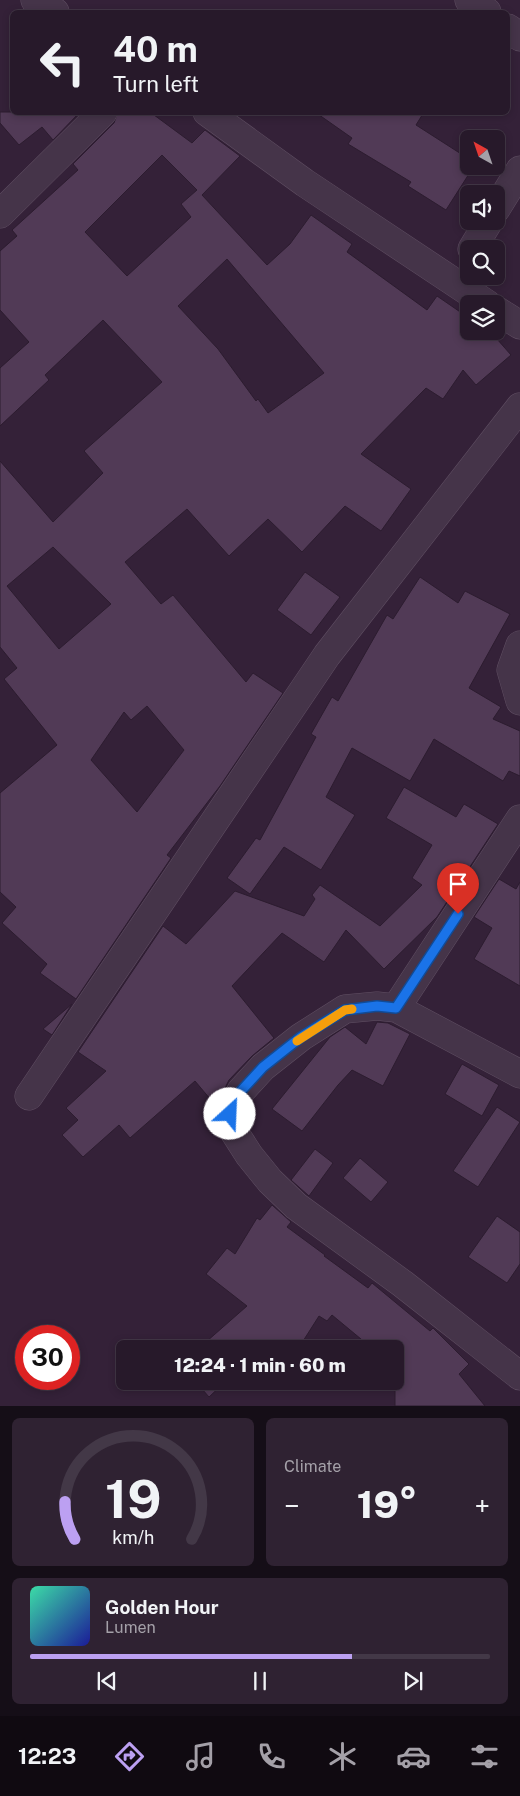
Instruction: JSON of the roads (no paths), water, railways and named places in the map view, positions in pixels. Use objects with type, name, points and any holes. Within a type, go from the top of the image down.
[{"type":"street","points":[[35,0],[52,10]]},
{"type":"street","points":[[470,0],[484,10]]},
{"type":"street","points":[[0,214],[100,115]]},
{"type":"street","points":[[211,115],[305,184],[474,295]]},
{"type":"street","points":[[505,194],[520,170]]},
{"type":"street","points":[[453,281],[460,270]]},
{"type":"street","points":[[505,316],[520,325]]},
{"type":"street","points":[[29,1096],[327,655],[520,406]]},
{"type":"street","points":[[520,645],[511,670],[520,701]]},
{"type":"street","points":[[396,1008],[520,819]]},
{"type":"street","points":[[520,1074],[396,1008],[377,1006],[345,1010],[301,1037],[263,1067],[241,1091],[230,1114],[233,1130],[249,1155],[270,1181],[296,1206],[403,1284],[520,1376]]}]
